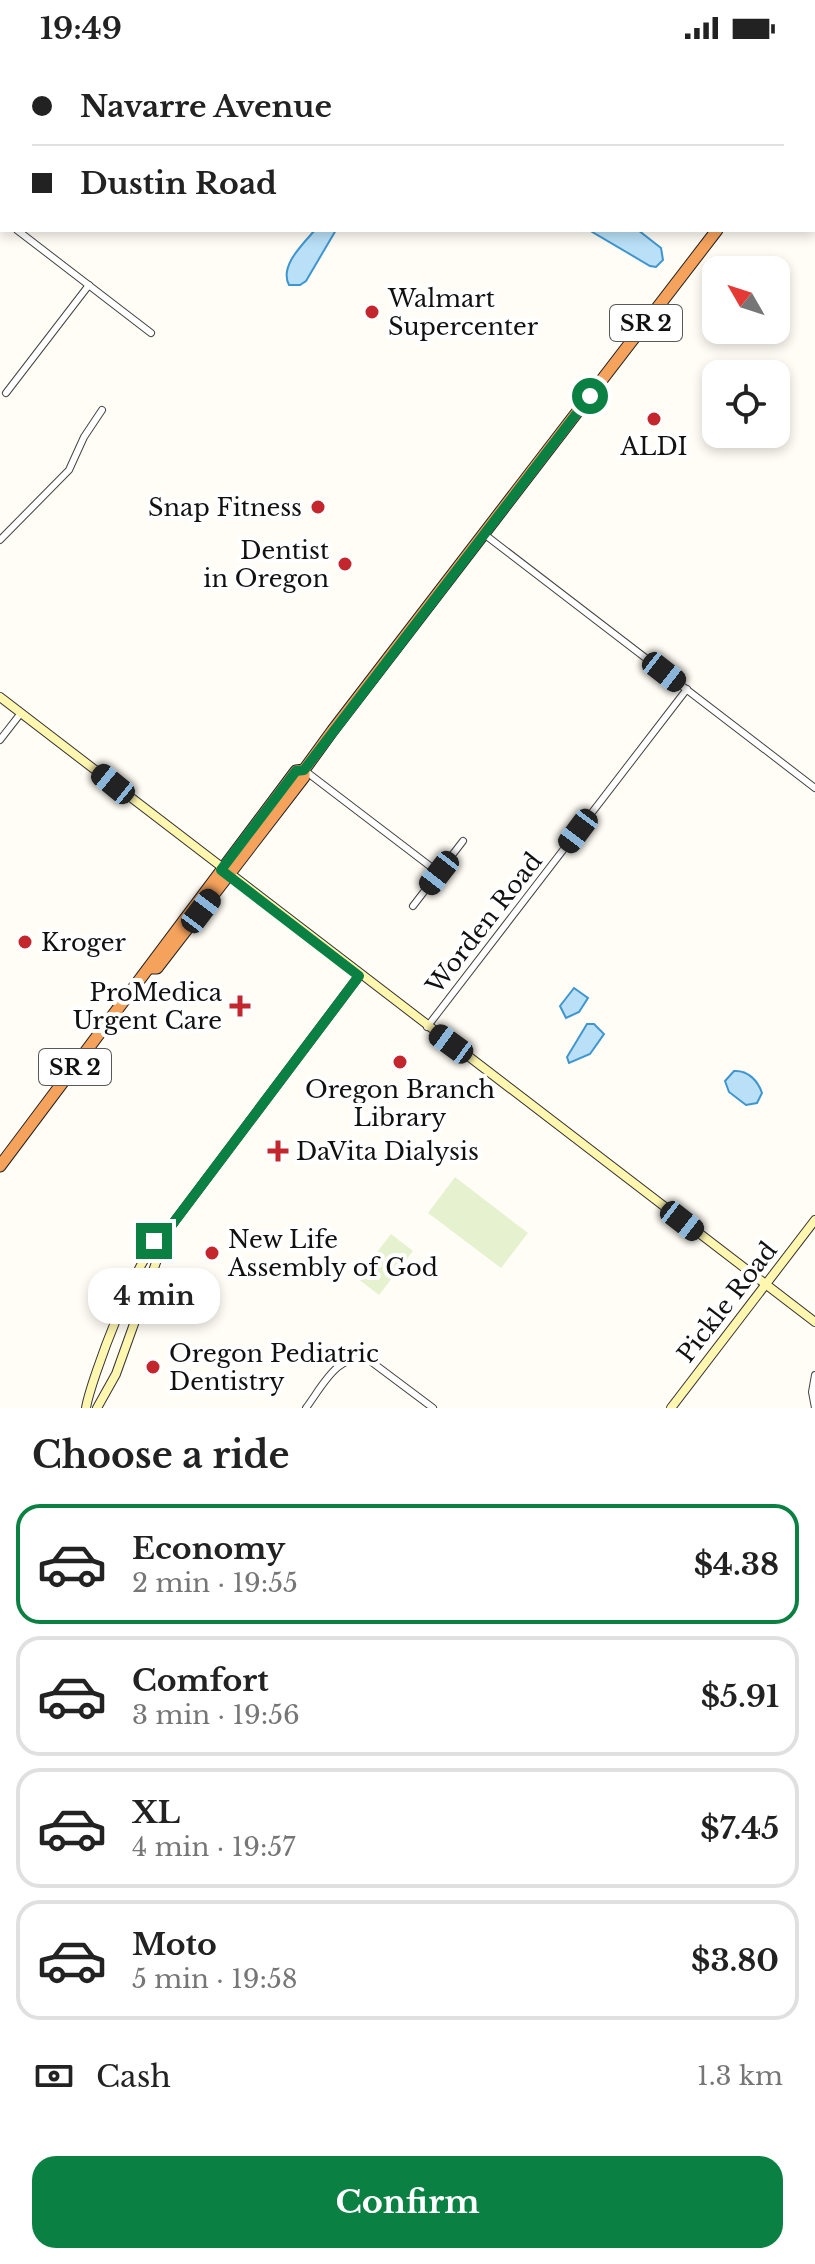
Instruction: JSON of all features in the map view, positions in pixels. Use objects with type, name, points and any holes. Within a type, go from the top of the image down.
[{"type":"highway","name":"SR 2","points":[[0,1166],[151,968],[150,962],[284,803],[304,777],[304,770],[715,232]]},
{"type":"highway","name":"SR 2","points":[[225,873],[296,771],[304,770]]},
{"type":"highway","points":[[284,803],[294,783],[291,778]]},
{"type":"street","points":[[20,232],[151,333]]},
{"type":"street","points":[[6,393],[89,285]]},
{"type":"street","points":[[0,540],[69,470],[84,437],[102,410]]},
{"type":"street","points":[[484,534],[815,788]]},
{"type":"street","name":"Worden Road","points":[[427,1027],[687,689]]},
{"type":"street","points":[[0,697],[359,976],[815,1322]]},
{"type":"street","points":[[0,740],[21,713]]},
{"type":"street","points":[[304,770],[439,873]]},
{"type":"street","points":[[413,906],[463,841]]},
{"type":"street","points":[[86,1408],[125,1297],[142,1259],[154,1241],[162,1238],[359,976]]},
{"type":"street","name":"Pickle Road","points":[[671,1408],[815,1220]]},
{"type":"street","points":[[97,1408],[116,1374],[163,1243],[162,1238]]},
{"type":"street","points":[[125,1297],[141,1303]]},
{"type":"street","points":[[306,1408],[337,1367],[354,1358],[369,1360],[433,1408]]},
{"type":"street","points":[[815,1375],[812,1392],[815,1408]]},
{"type":"street","points":[[419,1408],[424,1401]]},
{"type":"green space","points":[[455,1177],[528,1233],[501,1268],[428,1213]]},
{"type":"green space","points":[[391,1234],[413,1251],[379,1295],[357,1278]]},
{"type":"water","points":[[313,232],[335,232],[306,281],[300,285],[289,285],[287,270]]},
{"type":"water","points":[[592,232],[641,232],[661,248],[663,260],[656,267]]},
{"type":"water","points":[[574,988],[588,998],[579,1012],[566,1018],[560,1006]]},
{"type":"water","points":[[587,1024],[594,1024],[604,1034],[590,1054],[569,1063],[567,1057]]},
{"type":"water","points":[[734,1071],[748,1074],[758,1084],[762,1093],[757,1103],[746,1105],[729,1092],[725,1081]]},
{"type":"place","name":"Walmart Supercenter","points":[[372,312]]},
{"type":"place","name":"ALDI","points":[[654,419]]},
{"type":"place","name":"Snap Fitness","points":[[318,507]]},
{"type":"place","name":"Dentist in Oregon","points":[[345,564]]},
{"type":"place","name":"Kroger","points":[[25,942]]},
{"type":"place","name":"ProMedica Urgent Care","points":[[240,1006]]},
{"type":"place","name":"Oregon Branch Library","points":[[400,1062]]},
{"type":"place","name":"DaVita Dialysis","points":[[278,1151]]},
{"type":"place","name":"New Life Assembly of God","points":[[212,1253]]},
{"type":"place","name":"Oregon Pediatric Dentistry","points":[[153,1367]]},
{"type":"route","points":[[154,1241],[162,1238],[359,976],[221,870],[296,771],[304,770],[590,396]]}]
